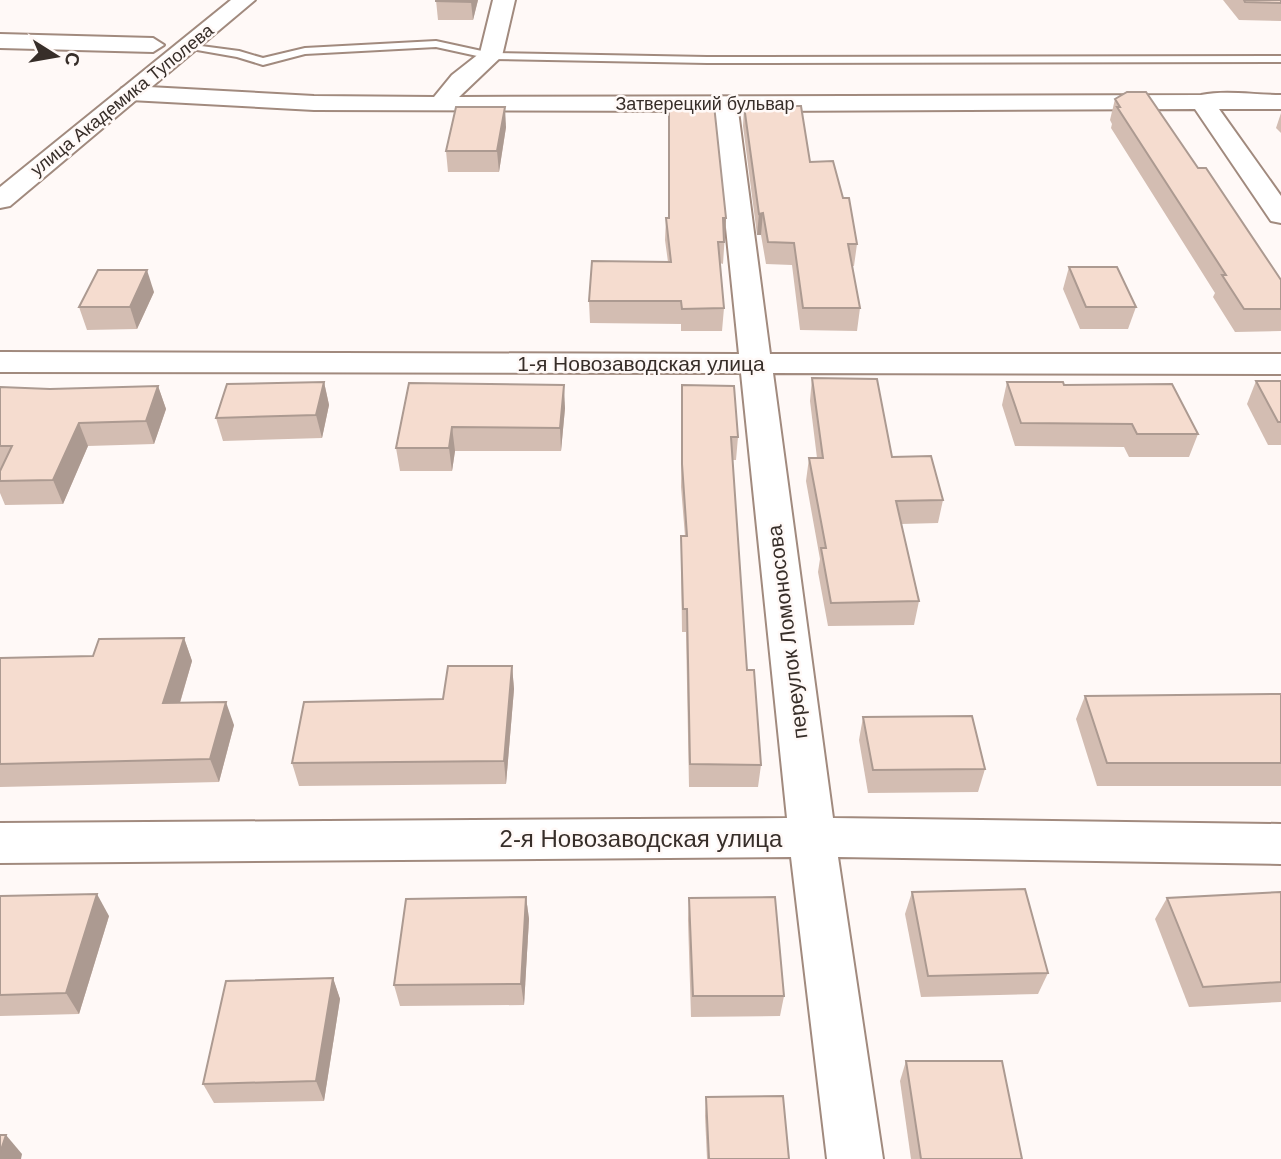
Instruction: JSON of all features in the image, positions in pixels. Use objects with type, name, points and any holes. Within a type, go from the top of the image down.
[{"type":"street","name":"улица Академика Туполева","points":[[121,77],[179,38],[244,0]]},
{"type":"street","points":[[441,104],[460,80],[491,56],[505,0]]},
{"type":"street","name":"улица Академика Туполева","points":[[0,201],[153,45],[179,38]]},
{"type":"street","points":[[0,41],[153,45]]},
{"type":"street","name":"Затверецкий бульвар","points":[[121,77],[314,103],[1281,102]]},
{"type":"street","points":[[1281,87],[1202,102],[1281,215]]},
{"type":"street","name":"переулок Ломоносова","points":[[724,104],[812,837],[855,1159]]},
{"type":"street","name":"1-я Новозаводская улица","points":[[0,362],[1281,364]]},
{"type":"street","name":"2-я Новозаводская улица","points":[[0,843],[812,837],[1281,844]]},
{"type":"lane","points":[[179,38],[263,62],[305,51],[436,44],[491,56],[707,60],[1281,59]]},
{"type":"building","points":[[471,0],[471,2],[436,1]]},
{"type":"building","points":[[1244,0],[1281,0],[1281,3],[1245,2]]},
{"type":"building","points":[[1127,92],[1146,92],[1198,168],[1206,168],[1281,280],[1281,309],[1244,309],[1222,275],[1226,275],[1117,107],[1120,107],[1115,99]]},
{"type":"building","points":[[669,105],[714,105],[726,218],[723,218],[724,242],[718,242],[724,308],[682,309],[681,301],[589,301],[592,261],[671,262],[666,218],[669,218]]},
{"type":"building","points":[[744,106],[801,106],[810,162],[833,161],[843,198],[849,198],[857,244],[848,244],[860,308],[803,308],[794,243],[768,242],[763,213],[759,214]]},
{"type":"building","points":[[456,107],[505,107],[497,151],[446,151]]},
{"type":"building","points":[[1069,267],[1117,267],[1136,307],[1086,307]]},
{"type":"building","points":[[98,270],[147,270],[130,307],[79,307]]},
{"type":"building","points":[[812,378],[877,379],[892,457],[931,456],[943,500],[896,501],[919,601],[831,603],[821,548],[826,548],[809,458],[823,458]]},
{"type":"building","points":[[1256,381],[1281,381],[1281,422],[1278,422]]},
{"type":"building","points":[[324,382],[316,415],[216,418],[227,384]]},
{"type":"building","points":[[1007,382],[1063,382],[1064,385],[1172,384],[1198,434],[1137,434],[1132,424],[1021,423]]},
{"type":"building","points":[[409,383],[564,385],[560,428],[452,427],[449,448],[396,448]]},
{"type":"building","points":[[682,385],[734,386],[738,437],[731,437],[747,670],[754,670],[761,765],[690,764],[687,609],[683,609],[681,536],[687,536],[682,464]]},
{"type":"building","points":[[158,386],[146,421],[79,423],[53,480],[0,481],[0,471],[12,446],[0,446],[0,387],[50,389]]},
{"type":"building","points":[[184,638],[163,703],[226,702],[210,759],[0,764],[0,658],[93,656],[99,639]]},
{"type":"building","points":[[448,666],[512,666],[504,761],[292,763],[304,702],[443,699]]},
{"type":"building","points":[[1281,694],[1281,763],[1107,763],[1085,696]]},
{"type":"building","points":[[972,716],[985,769],[873,770],[863,717]]},
{"type":"building","points":[[1025,889],[1048,973],[928,976],[912,892]]},
{"type":"building","points":[[1281,892],[1281,982],[1203,987],[1167,898]]},
{"type":"building","points":[[97,894],[66,993],[0,995],[0,896]]},
{"type":"building","points":[[526,897],[521,984],[394,985],[406,899]]},
{"type":"building","points":[[775,897],[784,996],[693,996],[689,898]]},
{"type":"building","points":[[333,978],[316,1081],[203,1084],[226,981]]},
{"type":"building","points":[[906,1061],[1002,1061],[1022,1159],[921,1159]]},
{"type":"building","points":[[783,1096],[789,1159],[709,1159],[706,1097]]},
{"type":"building","points":[[0,1135],[6,1135],[0,1153]]}]
